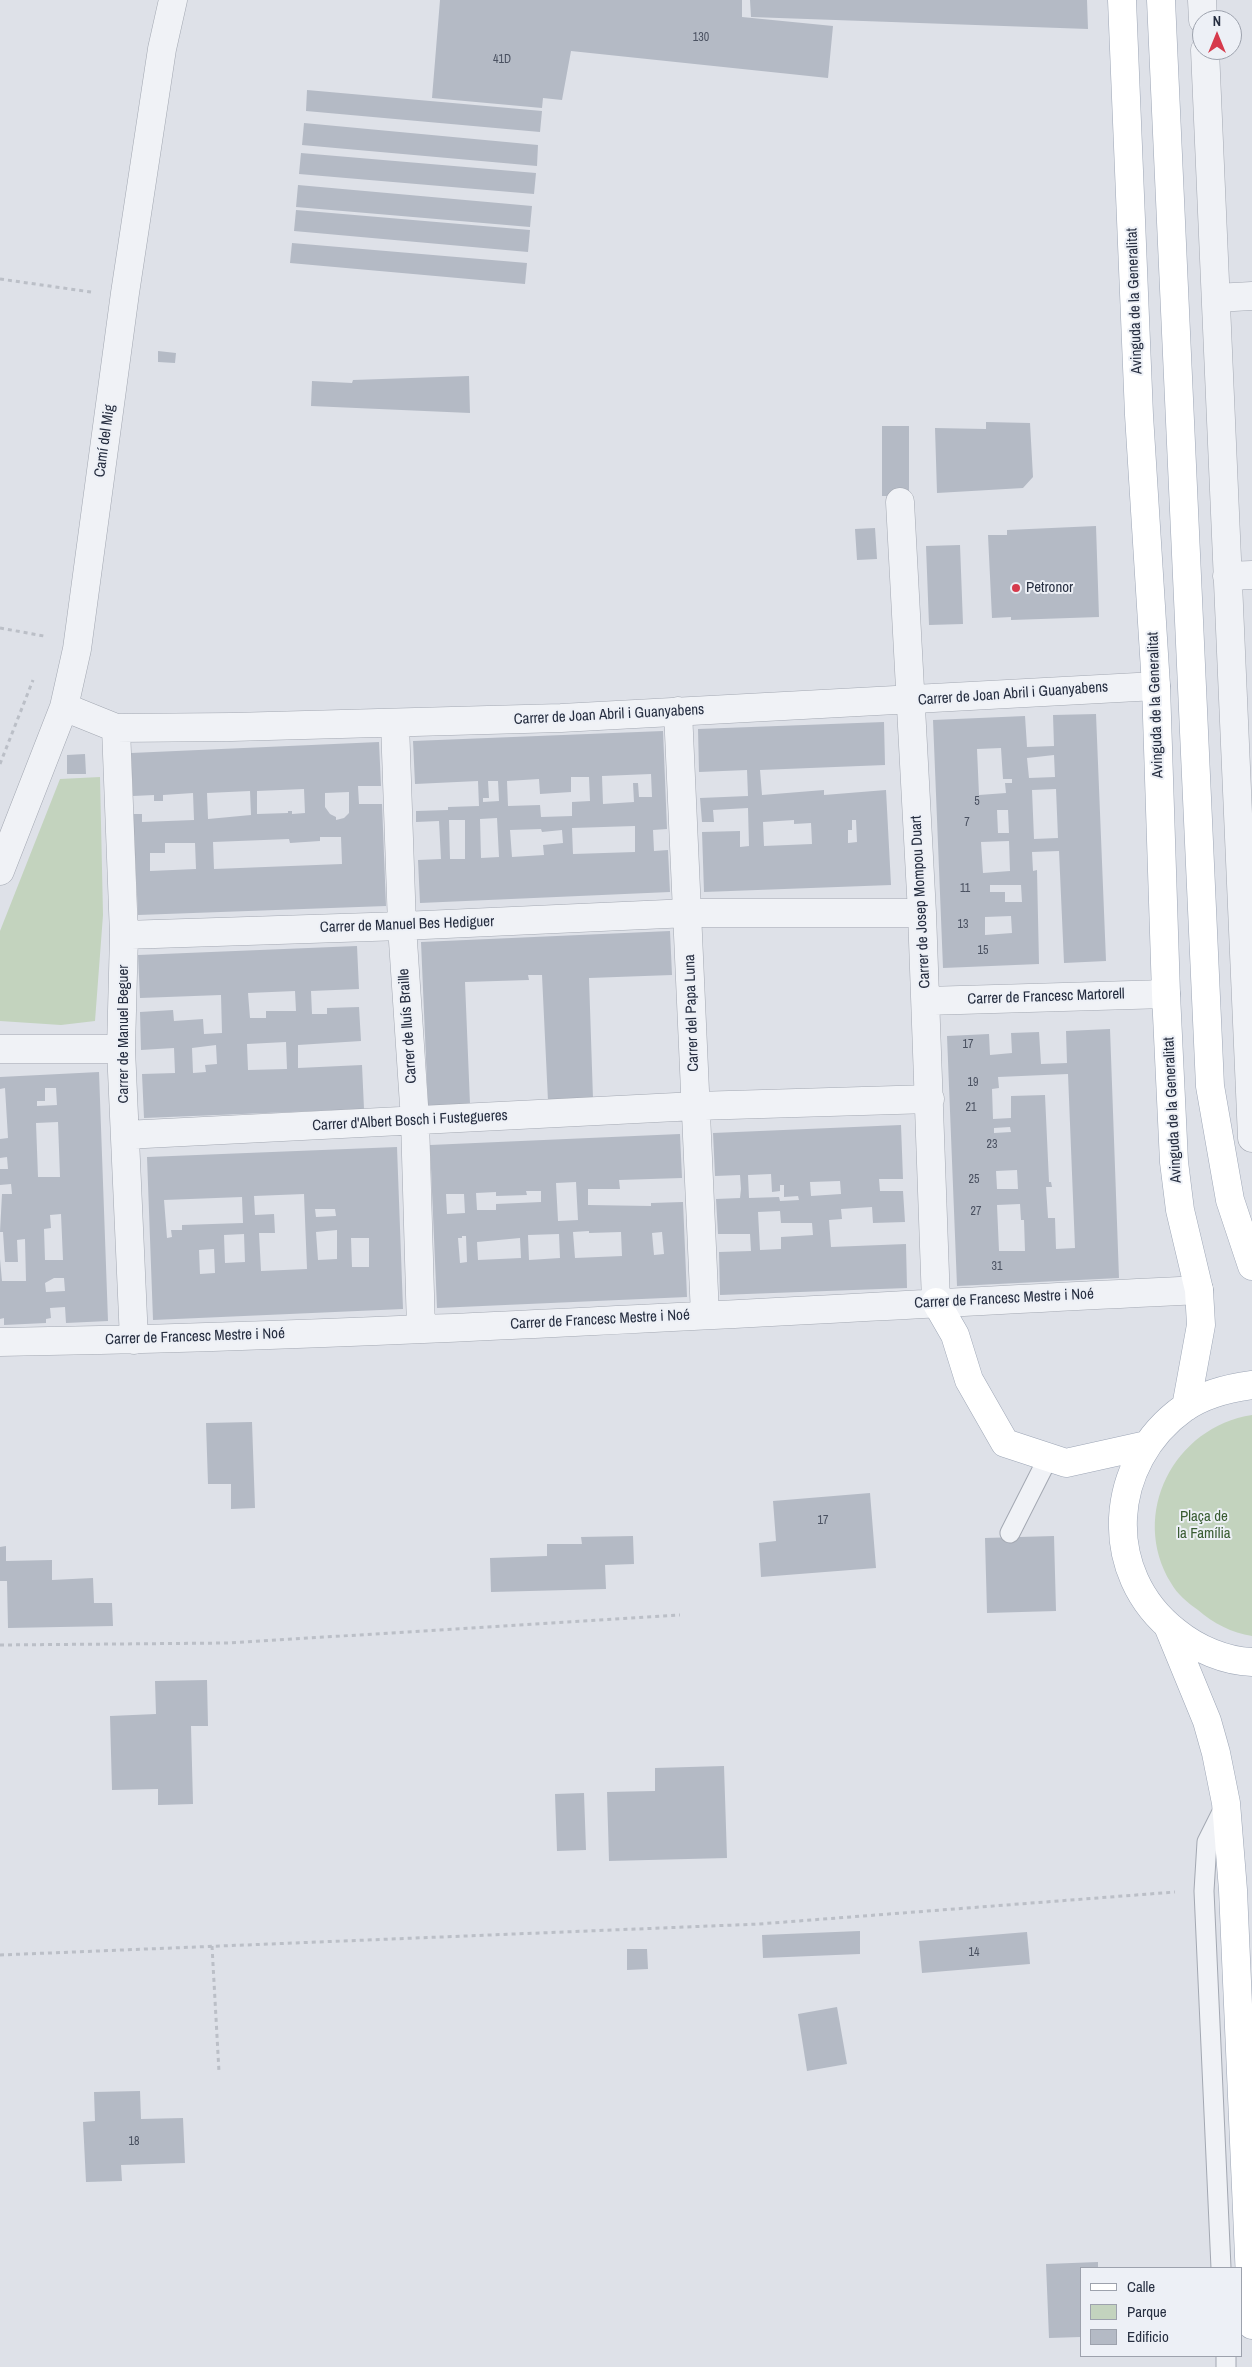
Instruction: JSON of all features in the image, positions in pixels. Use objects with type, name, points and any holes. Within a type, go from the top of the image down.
[{"type":"main road","name":"Avinguda de la Generalitat","points":[[1122,0],[1139,405],[1156,686],[1166,994],[1174,1162],[1178,1200],[1199,1290],[1201,1325],[1186,1406]]},
{"type":"main road","points":[[1161,0],[1210,1086],[1230,1200],[1252,1266]]},
{"type":"main road","points":[[936,1302],[955,1335],[970,1380],[1005,1443],[1066,1463],[1147,1446]]},
{"type":"main road","points":[[1252,1385],[1230,1388],[1186,1406],[1158,1431],[1136,1463],[1124,1500],[1123,1540],[1134,1578],[1154,1612],[1168,1626],[1185,1640],[1204,1650],[1224,1658],[1252,1662]]},
{"type":"main road","points":[[1168,1626],[1207,1721],[1216,1753],[1226,1803],[1234,1890],[1252,2325]]},
{"type":"street","name":"Camí del Mig","points":[[0,871],[64,707],[77,649],[124,293],[162,49],[173,0]]},
{"type":"street","points":[[1204,60],[1216,298],[1240,575],[1252,1138]]},
{"type":"street","points":[[1216,298],[1252,296]]},
{"type":"street","name":"Carrer de Josep Mompou Duart","points":[[900,502],[926,1001],[936,1302]]},
{"type":"street","name":"Carrer de Joan Abril i Guanyabens","points":[[64,707],[116,728],[561,718],[909,701],[1156,686]]},
{"type":"street","name":"Carrer del Papa Luna","points":[[678,711],[689,914],[706,1314]]},
{"type":"street","name":"Carrer de lluís Braille","points":[[395,722],[402,926],[415,1120],[421,1329]]},
{"type":"street","name":"Carrer de Manuel Beguer","points":[[116,728],[124,935],[121,1049],[134,1340]]},
{"type":"street","name":"Carrer de Manuel Bes Hediguer","points":[[124,935],[689,914],[922,914]]},
{"type":"street","name":"Carrer de Francesc Martorell","points":[[926,1001],[1166,994]]},
{"type":"street","points":[[0,1049],[121,1049]]},
{"type":"street","name":"Carrer d'Albert Bosch i Fustegueres","points":[[124,1135],[696,1106],[930,1099]]},
{"type":"street","name":"Carrer de Francesc Mestre i Noé","points":[[0,1342],[134,1340],[421,1329],[1199,1290]]},
{"type":"lane","points":[[1010,1533],[1048,1458]]},
{"type":"lane","points":[[1221,2267],[1204,1891],[1207,1842],[1226,1803]]},
{"type":"path","points":[[0,279],[99,293],[124,293]]},
{"type":"path","points":[[0,628],[49,636],[77,649]]},
{"type":"path","points":[[0,764],[35,676]]},
{"type":"path","points":[[0,1645],[229,1643],[680,1615]]},
{"type":"path","points":[[0,1955],[759,1924],[1204,1891]]},
{"type":"path","points":[[212,1946],[219,2072]]},
{"type":"green space","points":[[100,777],[103,915],[95,1021],[61,1025],[0,1021],[0,931],[60,779]]},
{"type":"green space","name":"Plaça de la Família","points":[[1252,1415],[1252,1636],[1230,1630],[1216,1623],[1180,1595],[1173,1587],[1159,1556],[1155,1529],[1158,1503],[1167,1478],[1181,1455],[1201,1437],[1224,1423]]},
{"type":"building","points":[[440,0],[742,0],[742,17],[833,26],[828,78],[571,51],[562,100],[543,98],[542,108],[432,98]]},
{"type":"building","points":[[750,0],[1087,0],[1088,29],[751,17]]},
{"type":"building","points":[[307,90],[542,111],[540,132],[306,111]]},
{"type":"building","points":[[304,123],[538,145],[537,166],[302,145]]},
{"type":"building","points":[[301,153],[536,173],[534,194],[299,174]]},
{"type":"building","points":[[298,185],[532,206],[530,227],[296,207]]},
{"type":"building","points":[[296,210],[530,230],[528,252],[294,231]]},
{"type":"building","points":[[292,243],[527,263],[525,284],[290,263]]},
{"type":"building","points":[[158,351],[176,353],[175,363],[158,362]]},
{"type":"building","points":[[469,376],[470,413],[311,406],[312,381],[352,383],[353,380]]},
{"type":"building","points":[[986,422],[1030,423],[1033,477],[1023,488],[937,493],[935,428],[986,429]]},
{"type":"building","points":[[882,426],[909,426],[909,496],[882,496]]},
{"type":"building","points":[[1096,526],[1099,617],[1011,620],[1011,617],[992,618],[988,535],[1007,535],[1007,530]]},
{"type":"building","points":[[875,528],[877,559],[857,560],[855,529]]},
{"type":"building","points":[[960,545],[963,624],[929,625],[926,546]]},
{"type":"building","points":[[1096,714],[1106,961],[1064,963],[1059,851],[1032,852],[1033,871],[1037,870],[1039,964],[943,968],[933,720],[1025,716],[1027,747],[1054,746],[1053,715]],"holes":[[[1001,748],[1003,779],[1012,779],[1012,783],[1005,783],[1006,793],[979,795],[977,749]],[[1054,755],[1055,777],[1029,778],[1027,758]],[[1056,789],[1058,838],[1034,839],[1032,790]],[[997,810],[1008,810],[1009,833],[998,833]],[[1009,841],[1010,871],[983,873],[981,842]],[[990,885],[1021,885],[1022,902],[1005,902],[1005,892],[990,892]],[[1011,916],[1012,933],[985,935],[985,917]]]},
{"type":"building","points":[[884,722],[885,765],[760,770],[762,795],[824,790],[824,795],[886,790],[891,885],[704,892],[702,832],[740,831],[740,847],[749,846],[748,808],[713,810],[714,822],[702,822],[700,798],[748,796],[747,770],[699,772],[698,729]],"holes":[[[794,820],[794,824],[811,823],[812,844],[764,846],[763,822]],[[852,820],[856,820],[857,842],[848,843],[848,830],[852,830]]]},
{"type":"building","points":[[663,731],[667,829],[653,830],[654,851],[668,850],[670,892],[420,903],[418,860],[441,859],[439,821],[416,822],[416,811],[448,810],[448,807],[479,806],[478,781],[415,784],[413,741]],"holes":[[[651,774],[652,797],[639,797],[638,783],[633,783],[634,802],[603,804],[602,776]],[[571,777],[589,777],[590,801],[572,802],[572,816],[541,817],[540,805],[508,806],[507,781],[539,779],[540,794],[571,792]],[[488,781],[498,781],[499,801],[483,802],[483,798],[489,798]],[[497,818],[499,857],[481,858],[480,819]],[[449,820],[465,820],[465,859],[450,859]],[[635,826],[635,852],[573,854],[572,828]],[[541,829],[542,832],[562,830],[563,843],[543,845],[544,855],[512,857],[510,830]]]},
{"type":"building","points":[[379,742],[381,786],[358,786],[359,804],[382,804],[386,906],[138,915],[133,814],[142,814],[142,822],[194,820],[193,793],[163,795],[163,801],[154,801],[154,795],[133,796],[131,753]],"holes":[[[304,789],[305,813],[292,814],[292,811],[288,811],[288,813],[257,814],[257,791]],[[250,791],[251,815],[208,819],[207,793]],[[349,792],[349,813],[344,818],[336,820],[336,817],[330,814],[325,807],[325,793]],[[320,837],[341,837],[342,864],[214,869],[213,842],[289,839],[290,843],[320,841]],[[165,843],[195,843],[196,869],[150,871],[150,853],[165,853]]]},
{"type":"building","points":[[85,754],[86,774],[67,774],[67,755]]},
{"type":"building","points":[[670,931],[672,975],[589,978],[593,1099],[548,1101],[542,975],[528,975],[529,980],[465,982],[470,1104],[428,1106],[421,942]]},
{"type":"building","points":[[357,946],[359,989],[311,991],[312,1014],[327,1014],[327,1008],[359,1007],[361,1041],[298,1045],[298,1068],[362,1065],[364,1109],[144,1118],[142,1074],[175,1073],[174,1048],[141,1050],[140,1012],[173,1010],[174,1021],[203,1019],[204,1034],[222,1033],[221,995],[140,998],[138,955]],"holes":[[[295,991],[296,1011],[266,1011],[266,1018],[250,1018],[248,993]],[[286,1042],[287,1069],[248,1070],[247,1044]],[[216,1045],[217,1064],[205,1065],[206,1072],[193,1073],[192,1048]]]},
{"type":"building","points":[[1110,1029],[1119,1278],[957,1286],[947,1036],[989,1034],[990,1055],[1012,1053],[1011,1033],[1039,1032],[1041,1064],[1067,1063],[1066,1031]],"holes":[[[1068,1074],[1075,1248],[1056,1249],[1055,1218],[1048,1218],[1046,1187],[1052,1187],[1051,1182],[1049,1182],[1045,1095],[1011,1096],[1011,1118],[993,1119],[992,1089],[999,1088],[998,1077]],[[1010,1127],[1011,1132],[994,1133],[994,1128]],[[1017,1170],[1018,1189],[997,1189],[996,1171]],[[1020,1204],[1021,1220],[1024,1220],[1025,1251],[999,1251],[997,1205]]]},
{"type":"building","points":[[99,1072],[108,1321],[66,1323],[65,1307],[50,1308],[51,1318],[46,1319],[46,1323],[4,1325],[4,1318],[0,1319],[0,1259],[2,1281],[26,1281],[25,1239],[17,1240],[18,1262],[5,1262],[3,1232],[0,1232],[2,1194],[12,1194],[11,1184],[0,1185],[0,1169],[8,1169],[7,1157],[0,1158],[0,1139],[8,1138],[5,1088],[0,1089],[0,1077]],"holes":[[[45,1088],[56,1088],[57,1105],[37,1106],[37,1101],[45,1101]],[[58,1122],[60,1177],[38,1177],[36,1123]],[[61,1214],[63,1260],[45,1260],[44,1229],[51,1228],[50,1215]],[[54,1278],[64,1278],[65,1291],[46,1292],[45,1283]]]},
{"type":"building","points":[[901,1125],[903,1179],[879,1179],[880,1191],[903,1191],[905,1222],[873,1223],[872,1207],[841,1209],[842,1219],[829,1220],[831,1247],[906,1244],[907,1288],[720,1295],[719,1252],[751,1251],[750,1234],[718,1234],[716,1199],[740,1198],[741,1189],[740,1175],[715,1176],[713,1133]],"holes":[[[771,1174],[772,1192],[780,1191],[780,1185],[784,1185],[784,1197],[798,1196],[799,1200],[780,1201],[779,1197],[749,1198],[748,1175]],[[840,1181],[841,1194],[811,1196],[810,1182]],[[780,1211],[781,1223],[812,1223],[813,1235],[781,1237],[781,1249],[760,1250],[758,1212]]]},
{"type":"building","points":[[680,1134],[682,1178],[619,1180],[620,1189],[588,1189],[588,1205],[651,1206],[651,1203],[683,1202],[687,1297],[437,1308],[430,1145]],"holes":[[[576,1182],[578,1220],[558,1221],[556,1183]],[[526,1191],[541,1191],[541,1202],[496,1204],[496,1210],[477,1210],[476,1193],[496,1192],[496,1196],[527,1195]],[[446,1194],[464,1194],[465,1213],[447,1214]],[[573,1232],[621,1232],[622,1256],[575,1258]],[[662,1232],[664,1254],[654,1255],[652,1233]],[[559,1234],[560,1258],[529,1260],[528,1235]],[[466,1236],[467,1262],[460,1263],[458,1238]],[[520,1238],[521,1258],[478,1260],[477,1242]]]},
{"type":"building","points":[[397,1147],[403,1309],[153,1320],[147,1157]],"holes":[[[304,1194],[307,1269],[261,1271],[259,1233],[275,1233],[274,1214],[255,1215],[254,1196]],[[242,1197],[243,1223],[182,1225],[182,1230],[171,1230],[172,1237],[167,1238],[164,1200]],[[315,1209],[335,1209],[336,1216],[316,1217]],[[337,1230],[337,1259],[318,1260],[316,1232]],[[244,1234],[245,1262],[225,1263],[224,1235]],[[351,1238],[369,1238],[369,1267],[352,1267]],[[214,1249],[215,1273],[200,1274],[199,1250]]]},
{"type":"building","points":[[252,1422],[255,1508],[231,1509],[231,1484],[208,1484],[206,1423]]},
{"type":"building","points":[[870,1493],[876,1568],[761,1577],[759,1543],[776,1541],[773,1501]]},
{"type":"building","points":[[633,1536],[634,1564],[605,1565],[606,1589],[491,1592],[490,1558],[547,1556],[547,1544],[582,1544],[581,1537]]},
{"type":"building","points":[[1054,1536],[1056,1611],[987,1613],[985,1538]]},
{"type":"building","points":[[6,1546],[6,1561],[52,1560],[52,1580],[93,1578],[94,1603],[112,1603],[113,1626],[8,1628],[7,1581],[0,1581],[0,1547]]},
{"type":"building","points":[[207,1680],[208,1726],[191,1726],[193,1804],[158,1805],[158,1789],[112,1790],[110,1716],[156,1714],[155,1681]]},
{"type":"building","points":[[724,1766],[727,1858],[609,1861],[607,1792],[655,1791],[655,1768]]},
{"type":"building","points":[[584,1793],[586,1850],[557,1851],[555,1794]]},
{"type":"building","points":[[860,1931],[860,1954],[763,1958],[762,1935]]},
{"type":"building","points":[[1027,1932],[1030,1964],[922,1973],[919,1941]]},
{"type":"building","points":[[627,1949],[647,1949],[648,1969],[627,1970]]},
{"type":"building","points":[[837,2007],[847,2064],[807,2071],[798,2014]]},
{"type":"building","points":[[140,2091],[141,2119],[183,2118],[185,2163],[121,2165],[122,2181],[86,2182],[83,2122],[95,2121],[94,2092]]},
{"type":"building","points":[[1098,2262],[1098,2267],[1080,2267],[1080,2337],[1049,2338],[1046,2264]]},
{"type":"place","name":"Petronor","points":[[1016,588]]}]
